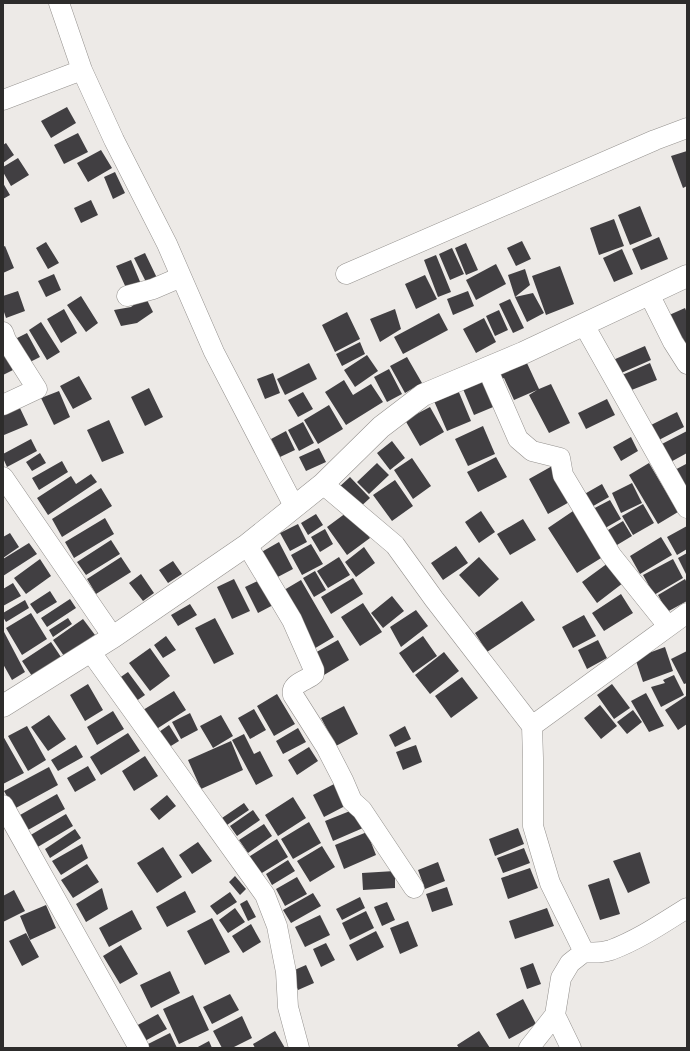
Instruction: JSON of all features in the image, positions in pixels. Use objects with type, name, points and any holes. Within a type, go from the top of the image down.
[{"type":"main road","points":[[3,706],[113,637],[247,546],[294,506],[323,484],[381,427],[423,395],[584,325],[687,276]]},
{"type":"street","points":[[59,3],[82,70],[114,140],[167,244],[214,352],[294,506]]},
{"type":"street","points":[[3,100],[82,70]]},
{"type":"street","points":[[346,274],[655,140],[687,128]]},
{"type":"street","points":[[127,296],[153,289],[181,277]]},
{"type":"street","points":[[649,294],[673,342],[687,364]]},
{"type":"street","points":[[584,325],[687,508]]},
{"type":"street","points":[[3,332],[6,340],[37,389],[3,405]]},
{"type":"street","points":[[487,368],[518,439],[532,451],[560,458],[563,475],[611,555],[668,626]]},
{"type":"street","points":[[3,477],[113,637]]},
{"type":"street","points":[[323,484],[395,545],[434,599],[532,726],[534,832],[550,883],[584,952]]},
{"type":"street","points":[[247,546],[292,620],[314,670],[314,674],[293,687],[293,695],[326,747],[343,780],[352,802],[362,810],[414,888]]},
{"type":"street","points":[[532,726],[687,613]]},
{"type":"street","points":[[90,652],[265,894],[277,926],[286,972],[288,1007],[299,1048]]},
{"type":"street","points":[[3,805],[139,1048]]},
{"type":"street","points":[[528,1048],[546,1029],[555,1015],[560,978],[570,963],[584,952],[596,953],[611,950],[637,938],[687,908]]},
{"type":"street","points":[[555,1015],[571,1048]]},
{"type":"building","points":[[67,107],[76,123],[51,138],[41,121]]},
{"type":"building","points":[[78,133],[88,152],[64,164],[54,145]]},
{"type":"building","points":[[6,143],[14,155],[3,163],[3,145]]},
{"type":"building","points":[[101,150],[112,168],[88,182],[77,163]]},
{"type":"building","points":[[687,151],[687,186],[683,188],[671,156]]},
{"type":"building","points":[[18,158],[29,175],[11,186],[3,172],[3,167]]},
{"type":"building","points":[[115,172],[125,193],[113,199],[104,177]]},
{"type":"building","points":[[3,183],[10,195],[3,199]]},
{"type":"building","points":[[91,200],[98,215],[81,223],[74,208]]},
{"type":"building","points":[[640,206],[652,236],[630,245],[618,215]]},
{"type":"building","points":[[614,219],[624,246],[599,255],[590,228]]},
{"type":"building","points":[[659,237],[668,259],[641,270],[632,249]]},
{"type":"building","points":[[522,241],[531,259],[516,266],[507,248]]},
{"type":"building","points":[[46,242],[59,263],[48,269],[36,248]]},
{"type":"building","points":[[466,243],[478,270],[466,275],[455,248]]},
{"type":"building","points":[[5,246],[14,268],[3,273],[3,247]]},
{"type":"building","points":[[452,248],[464,274],[450,280],[439,254]]},
{"type":"building","points":[[622,249],[633,274],[614,282],[603,258]]},
{"type":"building","points":[[145,253],[157,278],[147,284],[134,258]]},
{"type":"building","points":[[436,255],[451,292],[438,297],[424,260]]},
{"type":"building","points":[[131,260],[141,284],[127,290],[116,266]]},
{"type":"building","points":[[496,264],[506,284],[476,300],[466,280]]},
{"type":"building","points":[[560,266],[574,304],[546,315],[532,276]]},
{"type":"building","points":[[525,269],[530,285],[515,297],[508,275]]},
{"type":"building","points":[[54,274],[61,290],[46,297],[38,281]]},
{"type":"building","points":[[425,275],[437,299],[416,309],[405,284]]},
{"type":"building","points":[[18,291],[25,311],[6,318],[3,309],[3,296]]},
{"type":"building","points":[[468,291],[474,306],[453,315],[447,299]]},
{"type":"building","points":[[533,293],[544,313],[527,322],[515,297]]},
{"type":"building","points":[[81,296],[98,323],[86,332],[67,305]]},
{"type":"building","points":[[145,296],[153,312],[137,323],[121,326],[114,310],[131,307]]},
{"type":"building","points":[[510,299],[524,328],[513,333],[499,304]]},
{"type":"building","points":[[685,308],[687,313],[687,346],[667,316]]},
{"type":"building","points":[[64,309],[77,333],[61,343],[47,319]]},
{"type":"building","points":[[395,309],[401,329],[380,342],[370,319]]},
{"type":"building","points":[[499,310],[508,330],[495,336],[486,316]]},
{"type":"building","points":[[347,312],[360,339],[335,352],[322,325]]},
{"type":"building","points":[[439,313],[448,330],[403,354],[394,337]]},
{"type":"building","points":[[484,318],[496,342],[476,353],[463,329]]},
{"type":"building","points":[[41,322],[60,352],[47,360],[29,330]]},
{"type":"building","points":[[27,333],[40,357],[26,364],[13,340]]},
{"type":"building","points":[[360,342],[365,354],[342,366],[336,354]]},
{"type":"building","points":[[645,346],[651,360],[619,374],[613,360]]},
{"type":"building","points":[[5,355],[13,370],[3,375],[3,356]]},
{"type":"building","points":[[367,355],[378,371],[355,387],[344,370]]},
{"type":"building","points":[[407,357],[422,383],[405,393],[390,366]]},
{"type":"building","points":[[526,361],[539,389],[551,384],[570,423],[549,433],[529,395],[537,390],[514,400],[504,378],[498,381],[496,375]]},
{"type":"building","points":[[309,363],[317,379],[285,395],[277,379]]},
{"type":"building","points":[[650,363],[657,380],[629,391],[622,375]]},
{"type":"building","points":[[389,369],[402,394],[387,402],[374,377]]},
{"type":"building","points":[[273,373],[280,393],[265,399],[257,379]]},
{"type":"building","points":[[79,376],[92,399],[73,409],[60,386]]},
{"type":"building","points":[[487,379],[498,405],[474,415],[463,389]]},
{"type":"building","points":[[344,380],[353,395],[371,384],[383,402],[346,425],[325,392]]},
{"type":"building","points":[[149,388],[163,417],[145,426],[131,397]]},
{"type":"building","points":[[458,390],[471,421],[447,431],[434,401]]},
{"type":"building","points":[[59,391],[70,417],[54,425],[41,398]]},
{"type":"building","points":[[303,392],[313,409],[298,417],[288,400]]},
{"type":"building","points":[[607,399],[615,415],[586,429],[578,413]]},
{"type":"building","points":[[329,405],[343,429],[318,444],[304,420]]},
{"type":"building","points":[[19,406],[28,425],[4,435],[3,413]]},
{"type":"building","points":[[430,407],[444,432],[420,446],[405,420]]},
{"type":"building","points":[[677,412],[684,427],[657,441],[649,426]]},
{"type":"building","points":[[109,420],[124,453],[102,462],[87,430]]},
{"type":"building","points":[[303,422],[314,443],[299,451],[288,430]]},
{"type":"building","points":[[483,426],[495,454],[468,466],[455,439]]},
{"type":"building","points":[[286,431],[295,450],[280,457],[271,439]]},
{"type":"building","points":[[687,431],[687,453],[667,464],[658,446]]},
{"type":"building","points":[[631,437],[638,451],[621,461],[613,447]]},
{"type":"building","points":[[31,439],[37,451],[7,467],[3,454]]},
{"type":"building","points":[[392,441],[405,458],[390,470],[377,453]]},
{"type":"building","points":[[319,448],[326,462],[306,471],[299,457]]},
{"type":"building","points":[[40,453],[46,463],[32,471],[26,462]]},
{"type":"building","points":[[496,457],[507,477],[478,492],[467,472]]},
{"type":"building","points":[[412,458],[431,486],[413,499],[394,470]]},
{"type":"building","points":[[62,461],[68,472],[39,490],[32,478]]},
{"type":"building","points":[[377,463],[389,475],[369,494],[357,482]]},
{"type":"building","points":[[649,463],[678,512],[658,524],[629,475]]},
{"type":"building","points":[[686,464],[687,485],[679,490],[669,473]]},
{"type":"building","points":[[554,465],[573,500],[548,514],[529,479]]},
{"type":"building","points":[[91,474],[97,482],[48,515],[37,498],[71,476],[76,484]]},
{"type":"building","points":[[350,477],[370,498],[358,509],[338,488]]},
{"type":"building","points":[[395,480],[413,506],[392,521],[373,495]]},
{"type":"building","points":[[632,483],[642,503],[621,513],[612,493]]},
{"type":"building","points":[[602,484],[609,497],[588,509],[581,496]]},
{"type":"building","points":[[101,488],[112,506],[62,537],[52,519]]},
{"type":"building","points":[[610,500],[621,519],[600,531],[589,511]]},
{"type":"building","points":[[643,504],[654,523],[633,535],[622,516]]},
{"type":"building","points":[[576,509],[606,555],[577,573],[548,528]]},
{"type":"building","points":[[350,510],[370,538],[347,555],[327,527]]},
{"type":"building","points":[[481,511],[495,532],[479,543],[465,522]]},
{"type":"building","points":[[316,514],[323,525],[308,535],[301,523]]},
{"type":"building","points":[[105,518],[114,534],[74,558],[65,542]]},
{"type":"building","points":[[523,519],[536,540],[510,555],[497,534]]},
{"type":"building","points":[[623,521],[632,536],[612,548],[603,533]]},
{"type":"building","points":[[298,524],[307,542],[290,551],[280,533]]},
{"type":"building","points":[[687,526],[687,549],[677,555],[667,537]]},
{"type":"building","points":[[325,529],[333,544],[320,552],[311,537]]},
{"type":"building","points":[[10,533],[19,547],[3,558],[3,537]]},
{"type":"building","points":[[661,537],[672,555],[640,574],[630,556]]},
{"type":"building","points":[[111,540],[120,554],[86,575],[77,562]]},
{"type":"building","points":[[279,542],[293,569],[272,580],[258,554]]},
{"type":"building","points":[[29,543],[37,554],[3,576],[3,559]]},
{"type":"building","points":[[311,544],[323,564],[302,575],[291,555]]},
{"type":"building","points":[[456,546],[468,563],[443,580],[431,563]]},
{"type":"building","points":[[364,547],[375,563],[356,577],[345,562]]},
{"type":"building","points":[[687,553],[687,574],[686,574],[678,558]]},
{"type":"building","points":[[121,557],[131,572],[96,594],[87,579]]},
{"type":"building","points":[[339,557],[350,575],[328,588],[317,571]]},
{"type":"building","points":[[479,557],[499,579],[479,597],[459,575]]},
{"type":"building","points":[[40,559],[51,576],[26,594],[14,578]]},
{"type":"building","points":[[673,559],[683,578],[654,595],[643,575]]},
{"type":"building","points":[[173,561],[182,574],[168,583],[159,570]]},
{"type":"building","points":[[608,563],[623,583],[597,603],[582,582]]},
{"type":"building","points":[[315,571],[326,590],[314,597],[303,578]]},
{"type":"building","points":[[141,574],[154,593],[143,601],[129,583]]},
{"type":"building","points":[[264,578],[277,603],[258,613],[245,587]]},
{"type":"building","points":[[353,578],[363,594],[331,614],[321,597]]},
{"type":"building","points":[[234,579],[250,611],[232,619],[217,587]]},
{"type":"building","points":[[685,579],[687,583],[687,601],[667,612],[658,595]]},
{"type":"building","points":[[301,580],[334,637],[312,650],[279,593]]},
{"type":"building","points":[[13,583],[21,596],[3,606],[3,589]]},
{"type":"building","points":[[50,591],[57,602],[37,614],[30,604]]},
{"type":"building","points":[[621,594],[633,613],[604,631],[592,613]]},
{"type":"building","points":[[392,596],[404,611],[383,628],[371,613]]},
{"type":"building","points":[[70,599],[76,608],[47,627],[41,618]]},
{"type":"building","points":[[25,600],[29,608],[6,622],[3,617],[3,613]]},
{"type":"building","points":[[522,601],[535,620],[487,652],[475,633]]},
{"type":"building","points":[[363,603],[382,632],[360,646],[341,617]]},
{"type":"building","points":[[190,604],[197,615],[178,626],[171,615]]},
{"type":"building","points":[[416,610],[428,626],[401,647],[390,627]]},
{"type":"building","points":[[31,613],[47,639],[22,655],[6,628]]},
{"type":"building","points":[[584,615],[596,636],[573,648],[562,627]]},
{"type":"building","points":[[68,618],[72,624],[53,637],[49,630]]},
{"type":"building","points":[[215,618],[234,654],[214,664],[195,628]]},
{"type":"building","points":[[83,619],[95,635],[64,656],[53,640]]},
{"type":"building","points":[[3,630],[25,672],[12,680],[3,664]]},
{"type":"building","points":[[166,636],[176,650],[163,658],[154,645]]},
{"type":"building","points":[[423,636],[437,656],[413,673],[399,653]]},
{"type":"building","points":[[338,640],[349,660],[324,675],[313,654]]},
{"type":"building","points":[[598,640],[607,658],[587,669],[578,650]]},
{"type":"building","points":[[51,642],[63,660],[34,679],[22,661]]},
{"type":"building","points":[[665,647],[673,671],[643,682],[635,658]]},
{"type":"building","points":[[150,648],[170,676],[150,691],[129,663]]},
{"type":"building","points":[[687,651],[687,683],[684,684],[671,659]]},
{"type":"building","points":[[444,652],[459,671],[430,694],[415,675]]},
{"type":"building","points":[[128,672],[145,695],[129,706],[112,683]]},
{"type":"building","points":[[674,675],[684,695],[661,707],[651,687],[665,683],[663,680]]},
{"type":"building","points":[[462,677],[478,698],[451,718],[435,696]]},
{"type":"building","points":[[88,684],[103,710],[85,721],[70,695]]},
{"type":"building","points":[[612,684],[630,708],[614,719],[597,695]]},
{"type":"building","points":[[174,691],[186,710],[155,730],[143,710]]},
{"type":"building","points":[[646,693],[664,726],[649,732],[631,701]]},
{"type":"building","points":[[277,694],[295,724],[274,736],[257,706]]},
{"type":"building","points":[[686,696],[687,724],[678,730],[665,710]]},
{"type":"building","points":[[600,705],[617,726],[601,739],[584,718]]},
{"type":"building","points":[[344,706],[358,734],[336,746],[321,718]]},
{"type":"building","points":[[254,709],[266,730],[250,739],[238,718]]},
{"type":"building","points":[[633,710],[642,722],[627,734],[617,722]]},
{"type":"building","points":[[113,711],[124,729],[97,745],[87,727]]},
{"type":"building","points":[[190,713],[198,730],[181,739],[172,722]]},
{"type":"building","points":[[49,715],[66,739],[48,751],[31,727]]},
{"type":"building","points":[[221,715],[233,736],[213,748],[200,726]]},
{"type":"building","points":[[169,725],[179,741],[166,749],[156,734]]},
{"type":"building","points":[[27,726],[46,760],[28,771],[8,736]]},
{"type":"building","points":[[405,726],[411,739],[395,747],[389,735]]},
{"type":"building","points":[[298,728],[306,742],[283,754],[276,741]]},
{"type":"building","points":[[128,733],[140,751],[101,775],[90,757]]},
{"type":"building","points":[[244,734],[254,754],[260,751],[273,776],[256,785],[232,740]]},
{"type":"building","points":[[3,736],[24,773],[3,784]]},
{"type":"building","points":[[231,741],[243,770],[201,789],[188,760]]},
{"type":"building","points":[[76,745],[83,757],[58,771],[51,760]]},
{"type":"building","points":[[416,745],[422,762],[403,770],[396,752]]},
{"type":"building","points":[[309,747],[318,761],[297,775],[288,760]]},
{"type":"building","points":[[145,756],[158,776],[134,791],[122,771]]},
{"type":"building","points":[[88,766],[96,780],[75,792],[67,778]]},
{"type":"building","points":[[49,767],[58,785],[14,809],[4,791]]},
{"type":"building","points":[[336,783],[347,805],[324,817],[313,795]]},
{"type":"building","points":[[57,794],[65,809],[28,830],[20,815]]},
{"type":"building","points":[[167,795],[176,806],[159,820],[150,809]]},
{"type":"building","points":[[293,797],[306,818],[278,836],[265,815]]},
{"type":"building","points":[[244,803],[249,810],[227,825],[222,818]]},
{"type":"building","points":[[355,809],[363,828],[333,841],[325,821]]},
{"type":"building","points":[[253,810],[260,820],[237,836],[230,826]]},
{"type":"building","points":[[66,814],[73,826],[36,848],[29,836]]},
{"type":"building","points":[[309,822],[321,843],[293,859],[281,839]]},
{"type":"building","points":[[264,824],[272,836],[248,853],[239,840]]},
{"type":"building","points":[[518,828],[524,844],[495,856],[489,839]]},
{"type":"building","points":[[75,829],[81,838],[50,858],[45,849]]},
{"type":"building","points":[[367,832],[376,855],[344,869],[335,845]]},
{"type":"building","points":[[277,839],[288,857],[257,876],[247,858]]},
{"type":"building","points":[[198,842],[212,861],[192,874],[179,855]]},
{"type":"building","points":[[82,844],[88,858],[61,875],[52,861]]},
{"type":"building","points":[[322,846],[335,867],[310,882],[297,861]]},
{"type":"building","points":[[163,847],[182,877],[157,893],[137,863]]},
{"type":"building","points":[[524,848],[530,863],[503,873],[497,858]]},
{"type":"building","points":[[640,852],[650,883],[628,893],[613,861]]},
{"type":"building","points":[[288,860],[295,871],[272,885],[266,874]]},
{"type":"building","points":[[438,862],[445,881],[425,889],[418,870]]},
{"type":"building","points":[[87,864],[99,882],[73,898],[61,880]]},
{"type":"building","points":[[530,868],[538,888],[508,899],[501,878]]},
{"type":"building","points":[[395,871],[395,888],[363,890],[362,873]]},
{"type":"building","points":[[235,876],[246,889],[240,895],[229,882]]},
{"type":"building","points":[[297,877],[307,894],[285,906],[276,889]]},
{"type":"building","points":[[609,878],[620,914],[600,920],[588,885]]},
{"type":"building","points":[[447,887],[453,905],[432,912],[426,894]]},
{"type":"building","points":[[102,888],[108,909],[86,922],[76,904]]},
{"type":"building","points":[[14,890],[25,911],[3,922],[3,896]]},
{"type":"building","points":[[185,891],[196,912],[167,927],[156,907]]},
{"type":"building","points":[[230,892],[237,902],[217,915],[210,906]]},
{"type":"building","points":[[313,893],[321,906],[291,923],[283,910]]},
{"type":"building","points":[[360,897],[365,908],[342,920],[336,909]]},
{"type":"building","points":[[247,900],[256,917],[248,921],[240,904]]},
{"type":"building","points":[[387,902],[395,920],[382,926],[374,907]]},
{"type":"building","points":[[46,905],[56,928],[30,940],[20,916]]},
{"type":"building","points":[[235,908],[245,922],[228,933],[219,920]]},
{"type":"building","points":[[547,908],[554,926],[515,939],[509,921]]},
{"type":"building","points":[[132,910],[142,929],[109,947],[99,928]]},
{"type":"building","points":[[366,911],[374,928],[350,940],[342,923]]},
{"type":"building","points":[[320,915],[330,935],[305,947],[295,927]]},
{"type":"building","points":[[212,918],[230,952],[205,965],[187,931]]},
{"type":"building","points":[[408,921],[418,946],[400,954],[390,928]]},
{"type":"building","points":[[251,924],[261,942],[243,953],[232,936]]},
{"type":"building","points":[[376,931],[384,947],[357,961],[349,945]]},
{"type":"building","points":[[26,933],[39,957],[22,966],[9,941]]},
{"type":"building","points":[[326,943],[335,960],[321,967],[313,949]]},
{"type":"building","points":[[121,945],[138,974],[120,984],[103,956]]},
{"type":"building","points":[[533,963],[541,984],[527,989],[520,968]]},
{"type":"building","points":[[306,965],[314,983],[298,990],[290,972]]},
{"type":"building","points":[[170,971],[180,993],[151,1008],[140,985]]},
{"type":"building","points":[[230,994],[239,1010],[212,1024],[203,1007]]},
{"type":"building","points":[[193,995],[209,1030],[179,1044],[163,1009]]},
{"type":"building","points":[[523,999],[536,1024],[509,1039],[496,1014]]},
{"type":"building","points":[[158,1014],[167,1029],[143,1042],[134,1027]]},
{"type":"building","points":[[242,1016],[252,1038],[232,1048],[222,1048],[213,1031]]},
{"type":"building","points":[[275,1031],[285,1048],[255,1048],[253,1044]]},
{"type":"building","points":[[479,1031],[490,1048],[459,1048],[457,1045]]},
{"type":"building","points":[[170,1033],[177,1048],[148,1048],[146,1045]]},
{"type":"building","points":[[209,1041],[212,1048],[196,1048]]}]
